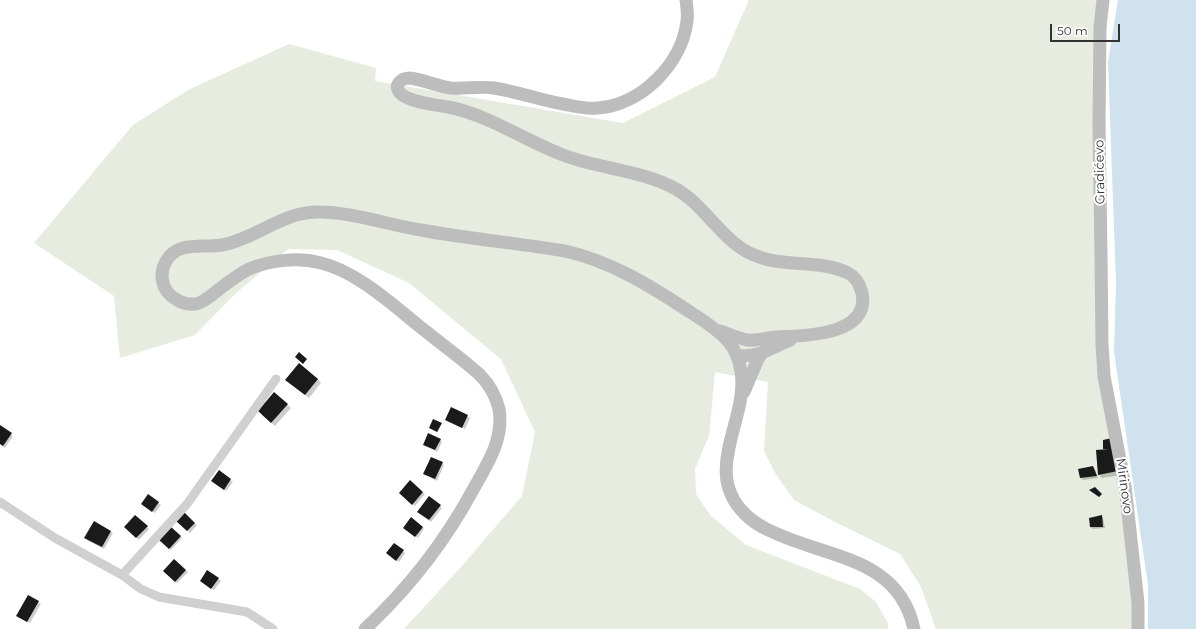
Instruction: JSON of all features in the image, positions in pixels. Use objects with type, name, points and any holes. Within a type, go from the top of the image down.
[{"type":"main road","points":[[686,0],[688,21],[682,43],[672,62],[654,83],[633,97],[617,104],[598,108],[578,107],[492,88],[451,88],[410,78],[400,80],[398,92],[411,99],[460,109],[487,119],[545,147],[584,162],[652,178],[674,188],[696,204],[734,244],[755,255],[774,261],[830,266],[851,275],[857,281],[863,297],[861,308],[857,317],[850,324],[829,332],[796,337],[776,337],[750,340],[740,338],[714,328]]},
{"type":"main road","name":"Gradićevo","points":[[1102,344],[1102,255],[1098,124],[1100,28],[1103,0]]},
{"type":"main road","points":[[365,629],[411,582],[438,548],[466,503],[491,458],[498,440],[500,428],[499,409],[492,391],[481,377],[468,365],[391,304],[353,276],[340,270],[320,262],[297,260],[268,263],[249,270],[226,284],[206,300],[196,304],[187,304],[173,298],[166,291],[162,281],[162,270],[166,260],[174,252],[184,248],[222,245],[234,242],[244,239],[288,217],[316,212],[345,214],[422,231],[545,248],[581,255],[600,261],[643,282],[714,328],[728,341],[737,355],[741,371],[742,390],[726,461],[727,483],[733,499],[738,507],[760,526],[776,534],[863,566],[882,576],[897,590],[903,599],[912,618],[914,629]]},
{"type":"main road","points":[[737,355],[748,356],[762,353],[796,337]]},
{"type":"main road","points":[[737,355],[750,345],[764,339]]},
{"type":"main road","name":"Mirinovo","points":[[1102,344],[1104,376],[1125,486],[1138,603],[1138,629]]},
{"type":"main road","points":[[740,401],[762,353]]},
{"type":"street","points":[[122,575],[187,504],[276,379]]},
{"type":"street","points":[[0,502],[55,538],[122,575],[141,589],[159,597],[247,612],[273,629]]},
{"type":"shaded area","points":[[749,0],[1099,0],[1102,344],[1138,629],[936,629],[921,587],[900,554],[794,500],[775,473],[764,451],[768,382],[715,372],[709,436],[695,469],[696,494],[710,515],[746,545],[860,589],[876,602],[888,623],[888,629],[404,629],[461,567],[522,496],[535,432],[501,359],[409,283],[337,250],[288,249],[236,293],[195,335],[120,358],[114,296],[34,243],[133,125],[188,90],[289,44],[376,68],[375,81],[623,123],[715,77]]},
{"type":"water","points":[[1118,0],[1196,0],[1196,629],[1148,629],[1148,585],[1114,352],[1116,284],[1108,62]]},
{"type":"building","points":[[299,352],[307,359],[303,364],[295,357]]},
{"type":"building","points":[[299,363],[318,379],[305,395],[285,380]]},
{"type":"building","points":[[274,392],[288,404],[271,423],[258,411]]},
{"type":"building","points":[[451,407],[468,415],[462,428],[445,420]]},
{"type":"building","points":[[433,419],[442,423],[437,432],[429,428]]},
{"type":"building","points":[[0,425],[12,433],[3,446],[0,444]]},
{"type":"building","points":[[428,433],[441,439],[435,450],[423,445]]},
{"type":"building","points":[[1112,438],[1118,471],[1098,475],[1096,450],[1109,449],[1103,449],[1103,440]]},
{"type":"building","points":[[431,457],[443,462],[435,479],[423,474]]},
{"type":"building","points":[[1093,466],[1097,476],[1080,478],[1078,469]]},
{"type":"building","points":[[219,470],[231,479],[224,490],[211,481]]},
{"type":"building","points":[[410,480],[423,492],[412,505],[399,493]]},
{"type":"building","points":[[1095,487],[1102,494],[1099,497],[1089,490]]},
{"type":"building","points":[[148,494],[159,502],[152,512],[141,504]]},
{"type":"building","points":[[429,496],[441,505],[429,520],[417,512]]},
{"type":"building","points":[[184,512],[195,523],[187,531],[176,521]]},
{"type":"building","points":[[135,515],[148,526],[136,538],[124,527]]},
{"type":"building","points":[[1102,515],[1103,527],[1090,527],[1089,518]]},
{"type":"building","points":[[411,517],[423,527],[415,537],[403,528]]},
{"type":"building","points":[[94,521],[111,531],[102,547],[84,538]]},
{"type":"building","points":[[170,526],[181,536],[169,549],[158,539]]},
{"type":"building","points":[[394,543],[404,550],[396,561],[386,553]]},
{"type":"building","points":[[174,559],[186,570],[175,582],[163,571]]},
{"type":"building","points":[[207,570],[219,578],[211,589],[200,581]]},
{"type":"building","points":[[28,595],[39,601],[27,622],[16,616]]}]
